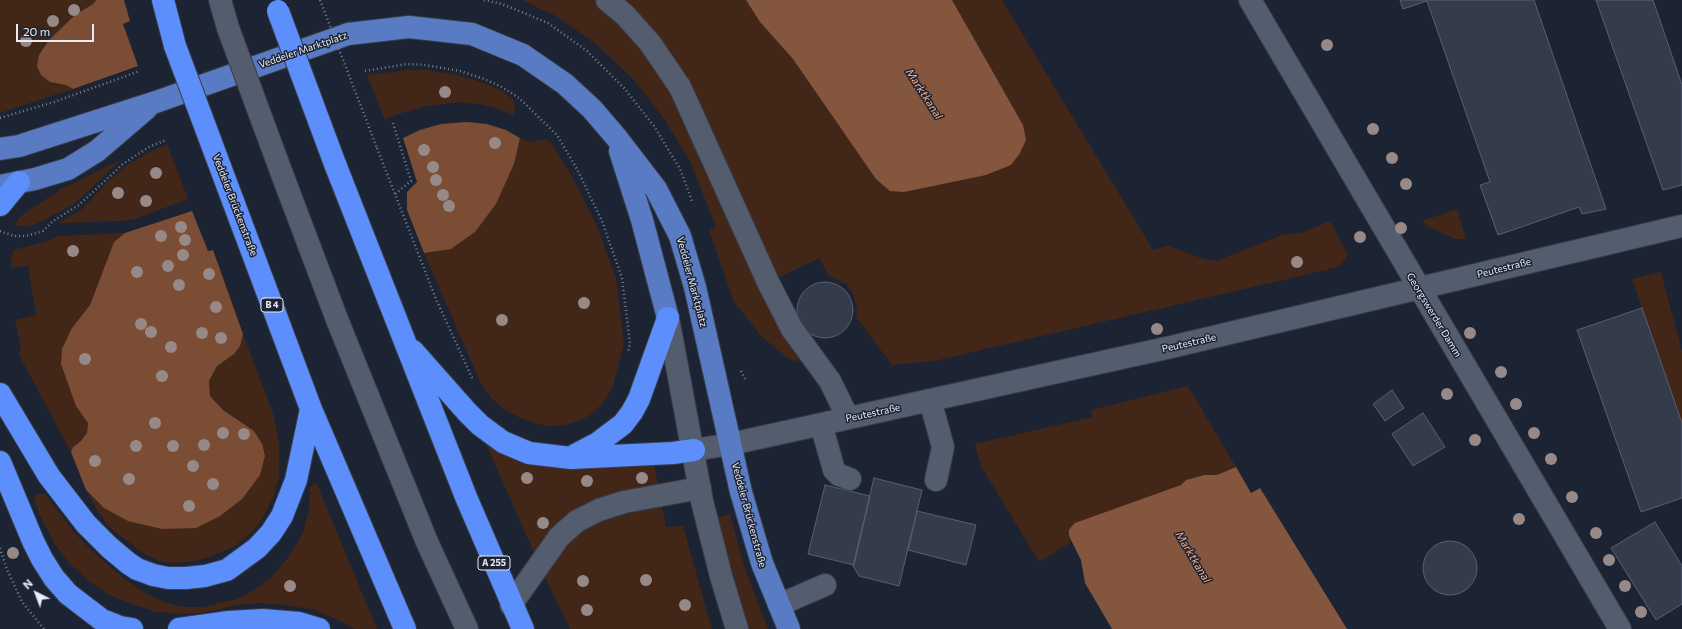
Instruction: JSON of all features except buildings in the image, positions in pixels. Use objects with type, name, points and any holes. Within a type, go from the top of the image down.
[{"type":"highway","name":"Veddeler Brückenstraße","points":[[163,0],[175,46],[311,409]]},
{"type":"highway","points":[[277,5],[335,164],[403,339],[467,412],[493,436],[529,453],[571,458],[673,453],[694,450]]},
{"type":"highway","points":[[0,205],[9,184]]},
{"type":"highway","points":[[571,458],[598,443],[623,424],[632,412],[639,399],[668,318]]},
{"type":"highway","name":"A 255","points":[[403,339],[466,497],[522,629]]},
{"type":"highway","points":[[0,394],[49,476],[86,524],[109,547],[128,563],[153,575],[168,578],[192,577],[226,570],[257,548],[271,533],[282,516],[296,480],[311,409]]},
{"type":"highway","name":"B 4","points":[[311,409],[405,629]]},
{"type":"highway","points":[[0,462],[33,541],[54,578],[68,594],[102,620],[120,627],[132,629]]},
{"type":"highway","points":[[179,629],[229,622],[263,620],[299,623],[319,629]]},
{"type":"main road","name":"Veddeler Marktplatz","points":[[0,149],[19,146],[153,103],[348,34],[409,27],[472,34],[523,55],[565,84],[592,109],[656,188],[680,236],[695,287],[731,444]]},
{"type":"main road","name":"Veddeler Marktplatz","points":[[9,184],[68,169],[97,152],[153,103]]},
{"type":"main road","name":"Veddeler Marktplatz","points":[[616,137],[642,220],[668,318]]},
{"type":"main road","name":"Veddeler Brückenstraße","points":[[731,444],[741,492],[762,563],[790,629]]},
{"type":"street","points":[[220,0],[228,28],[338,322],[424,534],[467,629]]},
{"type":"street","points":[[607,0],[625,15],[650,43],[680,87],[768,282],[792,329],[830,381],[848,418]]},
{"type":"street","name":"Georgswerder Damm","points":[[1250,0],[1418,288],[1620,629]]},
{"type":"street","name":"Peutestraße","points":[[694,450],[731,444],[1171,347],[1682,226]]},
{"type":"street","name":"Veddeler Marktplatz","points":[[668,318],[694,450]]},
{"type":"street","points":[[930,400],[943,447],[936,480]]},
{"type":"street","points":[[821,424],[834,470],[838,475],[850,479]]},
{"type":"street","points":[[694,450],[700,488],[720,569],[737,629]]},
{"type":"street","points":[[511,605],[559,537],[577,521],[599,510],[624,502],[700,488]]},
{"type":"street","points":[[779,605],[825,585]]},
{"type":"path","points":[[320,0],[436,299],[476,386]]},
{"type":"path","points":[[365,71],[400,65],[425,65],[460,71],[502,87],[520,98],[557,135],[577,169],[602,221],[622,278],[630,343],[627,359]]},
{"type":"path","points":[[0,118],[54,102],[140,71]]},
{"type":"path","points":[[393,123],[411,181],[395,194]]},
{"type":"path","points":[[0,231],[14,236],[26,236],[43,231],[53,221],[79,205],[123,164],[149,147],[166,140]]},
{"type":"path","points":[[0,548],[11,580],[22,602],[44,629]]},
{"type":"shaded area","points":[[0,0],[96,0],[93,4],[75,15],[49,40],[39,56],[50,82],[66,85],[73,89],[0,113]]},
{"type":"shaded area","points":[[96,0],[124,0],[130,21],[123,24],[138,66],[73,89],[66,85],[50,82],[41,75],[37,66],[39,55],[49,40],[75,15],[93,4]]},
{"type":"shaded area","points":[[522,0],[596,0],[621,21],[673,91],[783,334],[799,359],[795,362],[786,357],[761,336],[734,302],[709,230],[716,227],[690,161],[664,119],[634,80],[595,43],[556,16]]},
{"type":"shaded area","points":[[622,0],[746,0],[760,22],[793,59],[986,175],[1010,165],[1023,125],[952,0],[1002,0],[1153,250],[1168,246],[1204,259],[1216,261],[1282,235],[1304,232],[1330,221],[1348,255],[1339,267],[934,361],[892,365],[856,317],[857,308],[852,291],[846,284],[828,275],[819,258],[776,279]]},
{"type":"shaded area","points":[[409,70],[427,70],[457,75],[484,83],[500,90],[513,99],[515,103],[514,114],[512,115],[499,109],[479,104],[460,102],[425,106],[385,120],[367,75]]},
{"type":"shaded area","points":[[467,122],[487,124],[506,130],[520,138],[514,164],[496,204],[475,232],[451,249],[424,253],[407,210],[407,192],[417,182],[403,138],[420,130],[441,124]]},
{"type":"shaded area","points":[[520,138],[531,142],[545,139],[551,143],[570,173],[596,224],[616,278],[624,343],[613,386],[602,404],[590,415],[565,425],[547,426],[534,423],[518,417],[504,409],[491,398],[481,384],[424,253],[451,249],[475,232],[496,204],[514,164]]},
{"type":"shaded area","points":[[167,144],[188,199],[135,219],[122,221],[58,223],[82,209],[126,166]]},
{"type":"shaded area","points":[[121,160],[75,203],[36,224],[27,227],[13,225],[22,215],[63,188]]},
{"type":"shaded area","points":[[1457,209],[1466,239],[1456,239],[1428,227],[1422,221]]},
{"type":"shaded area","points":[[192,211],[208,251],[213,250],[243,334],[240,346],[234,354],[217,366],[209,381],[210,396],[223,410],[254,431],[262,444],[265,456],[260,475],[242,499],[220,516],[196,528],[162,529],[128,521],[104,508],[86,490],[71,452],[73,447],[80,442],[87,433],[88,423],[76,406],[61,364],[62,349],[72,328],[90,305],[114,242],[125,233]]},
{"type":"shaded area","points":[[125,233],[114,242],[90,305],[72,328],[76,406],[88,422],[87,433],[71,452],[19,355],[21,349],[15,320],[36,315],[28,266],[11,268],[13,250],[46,242],[58,236]]},
{"type":"shaded area","points":[[1661,272],[1682,352],[1682,423],[1632,279]]},
{"type":"shaded area","points":[[243,334],[273,413],[279,443],[279,477],[272,500],[261,521],[248,536],[233,547],[203,559],[188,562],[174,563],[159,561],[143,553],[109,527],[86,490],[104,508],[254,431],[223,410],[210,396],[209,381],[217,366],[234,354],[240,346]]},
{"type":"shaded area","points":[[1188,386],[1236,467],[1217,475],[1204,475],[1186,480],[1181,485],[1069,536],[1071,542],[1039,562],[981,466],[975,444],[1093,417],[1091,410]]},
{"type":"shaded area","points":[[490,444],[572,467],[654,465],[658,484],[595,505],[535,555],[487,446]]},
{"type":"shaded area","points":[[313,484],[317,484],[377,629],[355,629],[314,610],[286,605],[260,603],[238,605],[202,613],[181,614],[157,612],[135,605],[109,595],[89,581],[69,563],[55,544],[42,520],[34,500],[38,494],[45,494],[73,531],[90,549],[122,577],[142,591],[163,602],[184,607],[203,607],[237,599],[255,589],[273,576],[289,556],[303,533],[309,510],[310,488]]},
{"type":"shaded area","points":[[661,502],[666,527],[683,526],[712,629],[570,629],[545,577],[546,564],[580,525]]},
{"type":"shaded area","points":[[730,514],[745,569],[768,629],[747,629],[715,518]]},
{"type":"water","name":"Marktkanal","points":[[746,0],[952,0],[1023,125],[1026,140],[1020,153],[1011,165],[986,175],[904,192],[890,191],[876,179],[793,59],[760,22]]},
{"type":"water","name":"Marktkanal","points":[[1236,467],[1251,493],[1260,488],[1347,629],[1112,629],[1085,583],[1081,560],[1069,536],[1069,530],[1071,527],[1075,523],[1181,485],[1186,480],[1204,475],[1217,475]]}]
